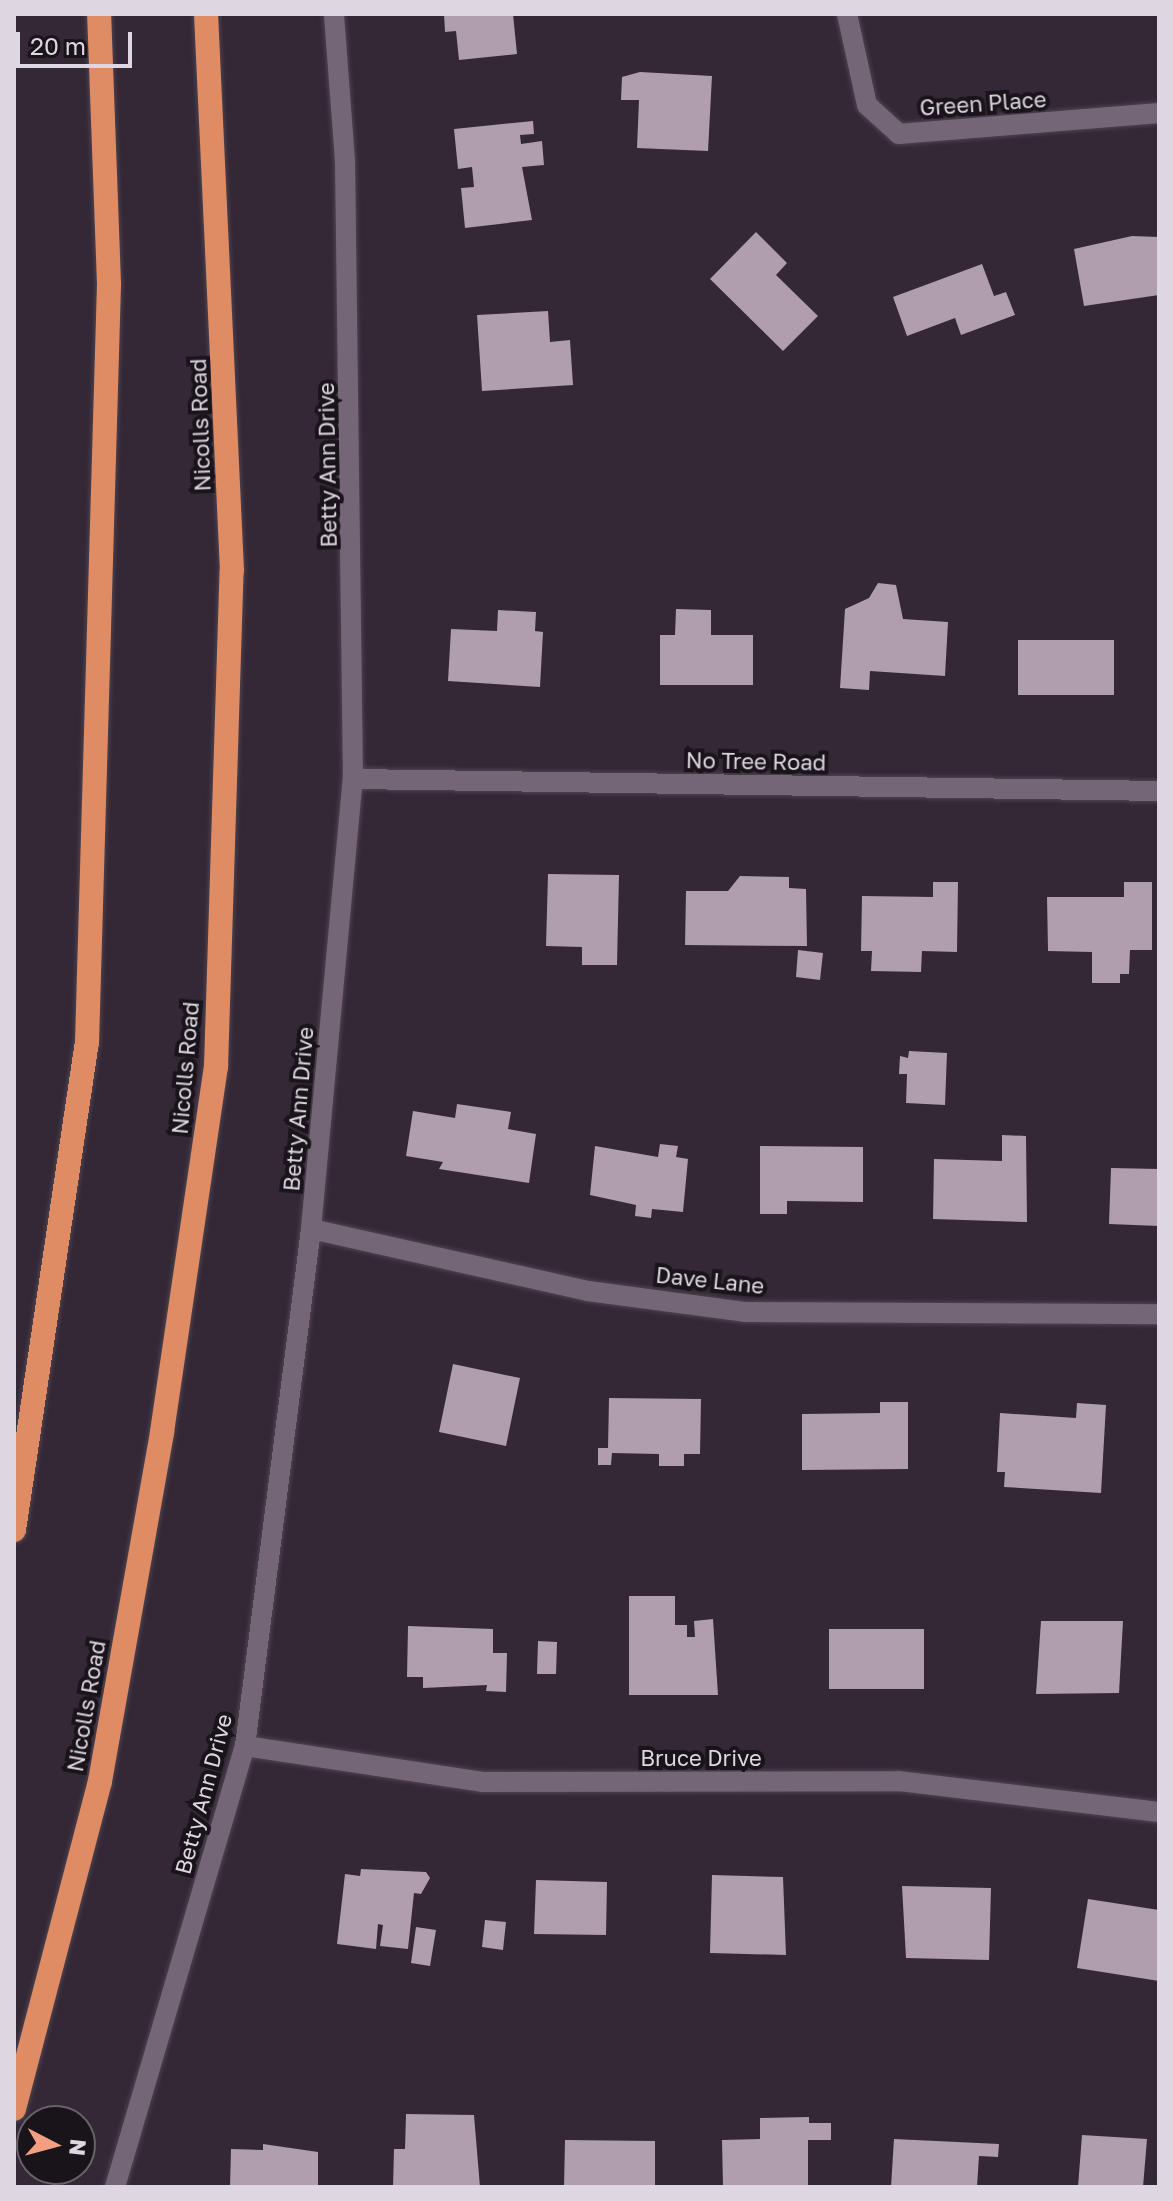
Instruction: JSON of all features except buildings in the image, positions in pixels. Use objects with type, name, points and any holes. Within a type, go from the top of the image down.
[{"type":"highway","points":[[14,1530],[87,1043],[109,284],[99,14]]},
{"type":"highway","name":"Nicolls Road","points":[[14,2109],[100,1781],[162,1432],[216,1067],[232,571],[206,14]]},
{"type":"street","name":"Betty Ann Drive","points":[[115,2187],[245,1746],[311,1229],[353,779],[345,177],[334,14]]},
{"type":"street","name":"Green Place","points":[[847,14],[867,105],[899,134],[1159,113]]},
{"type":"street","name":"No Tree Road","points":[[353,779],[1159,791]]},
{"type":"street","name":"Dave Lane","points":[[311,1229],[588,1291],[745,1312],[1159,1314]]},
{"type":"street","name":"Bruce Drive","points":[[245,1746],[482,1782],[899,1781],[1008,1789],[1159,1812]]}]
